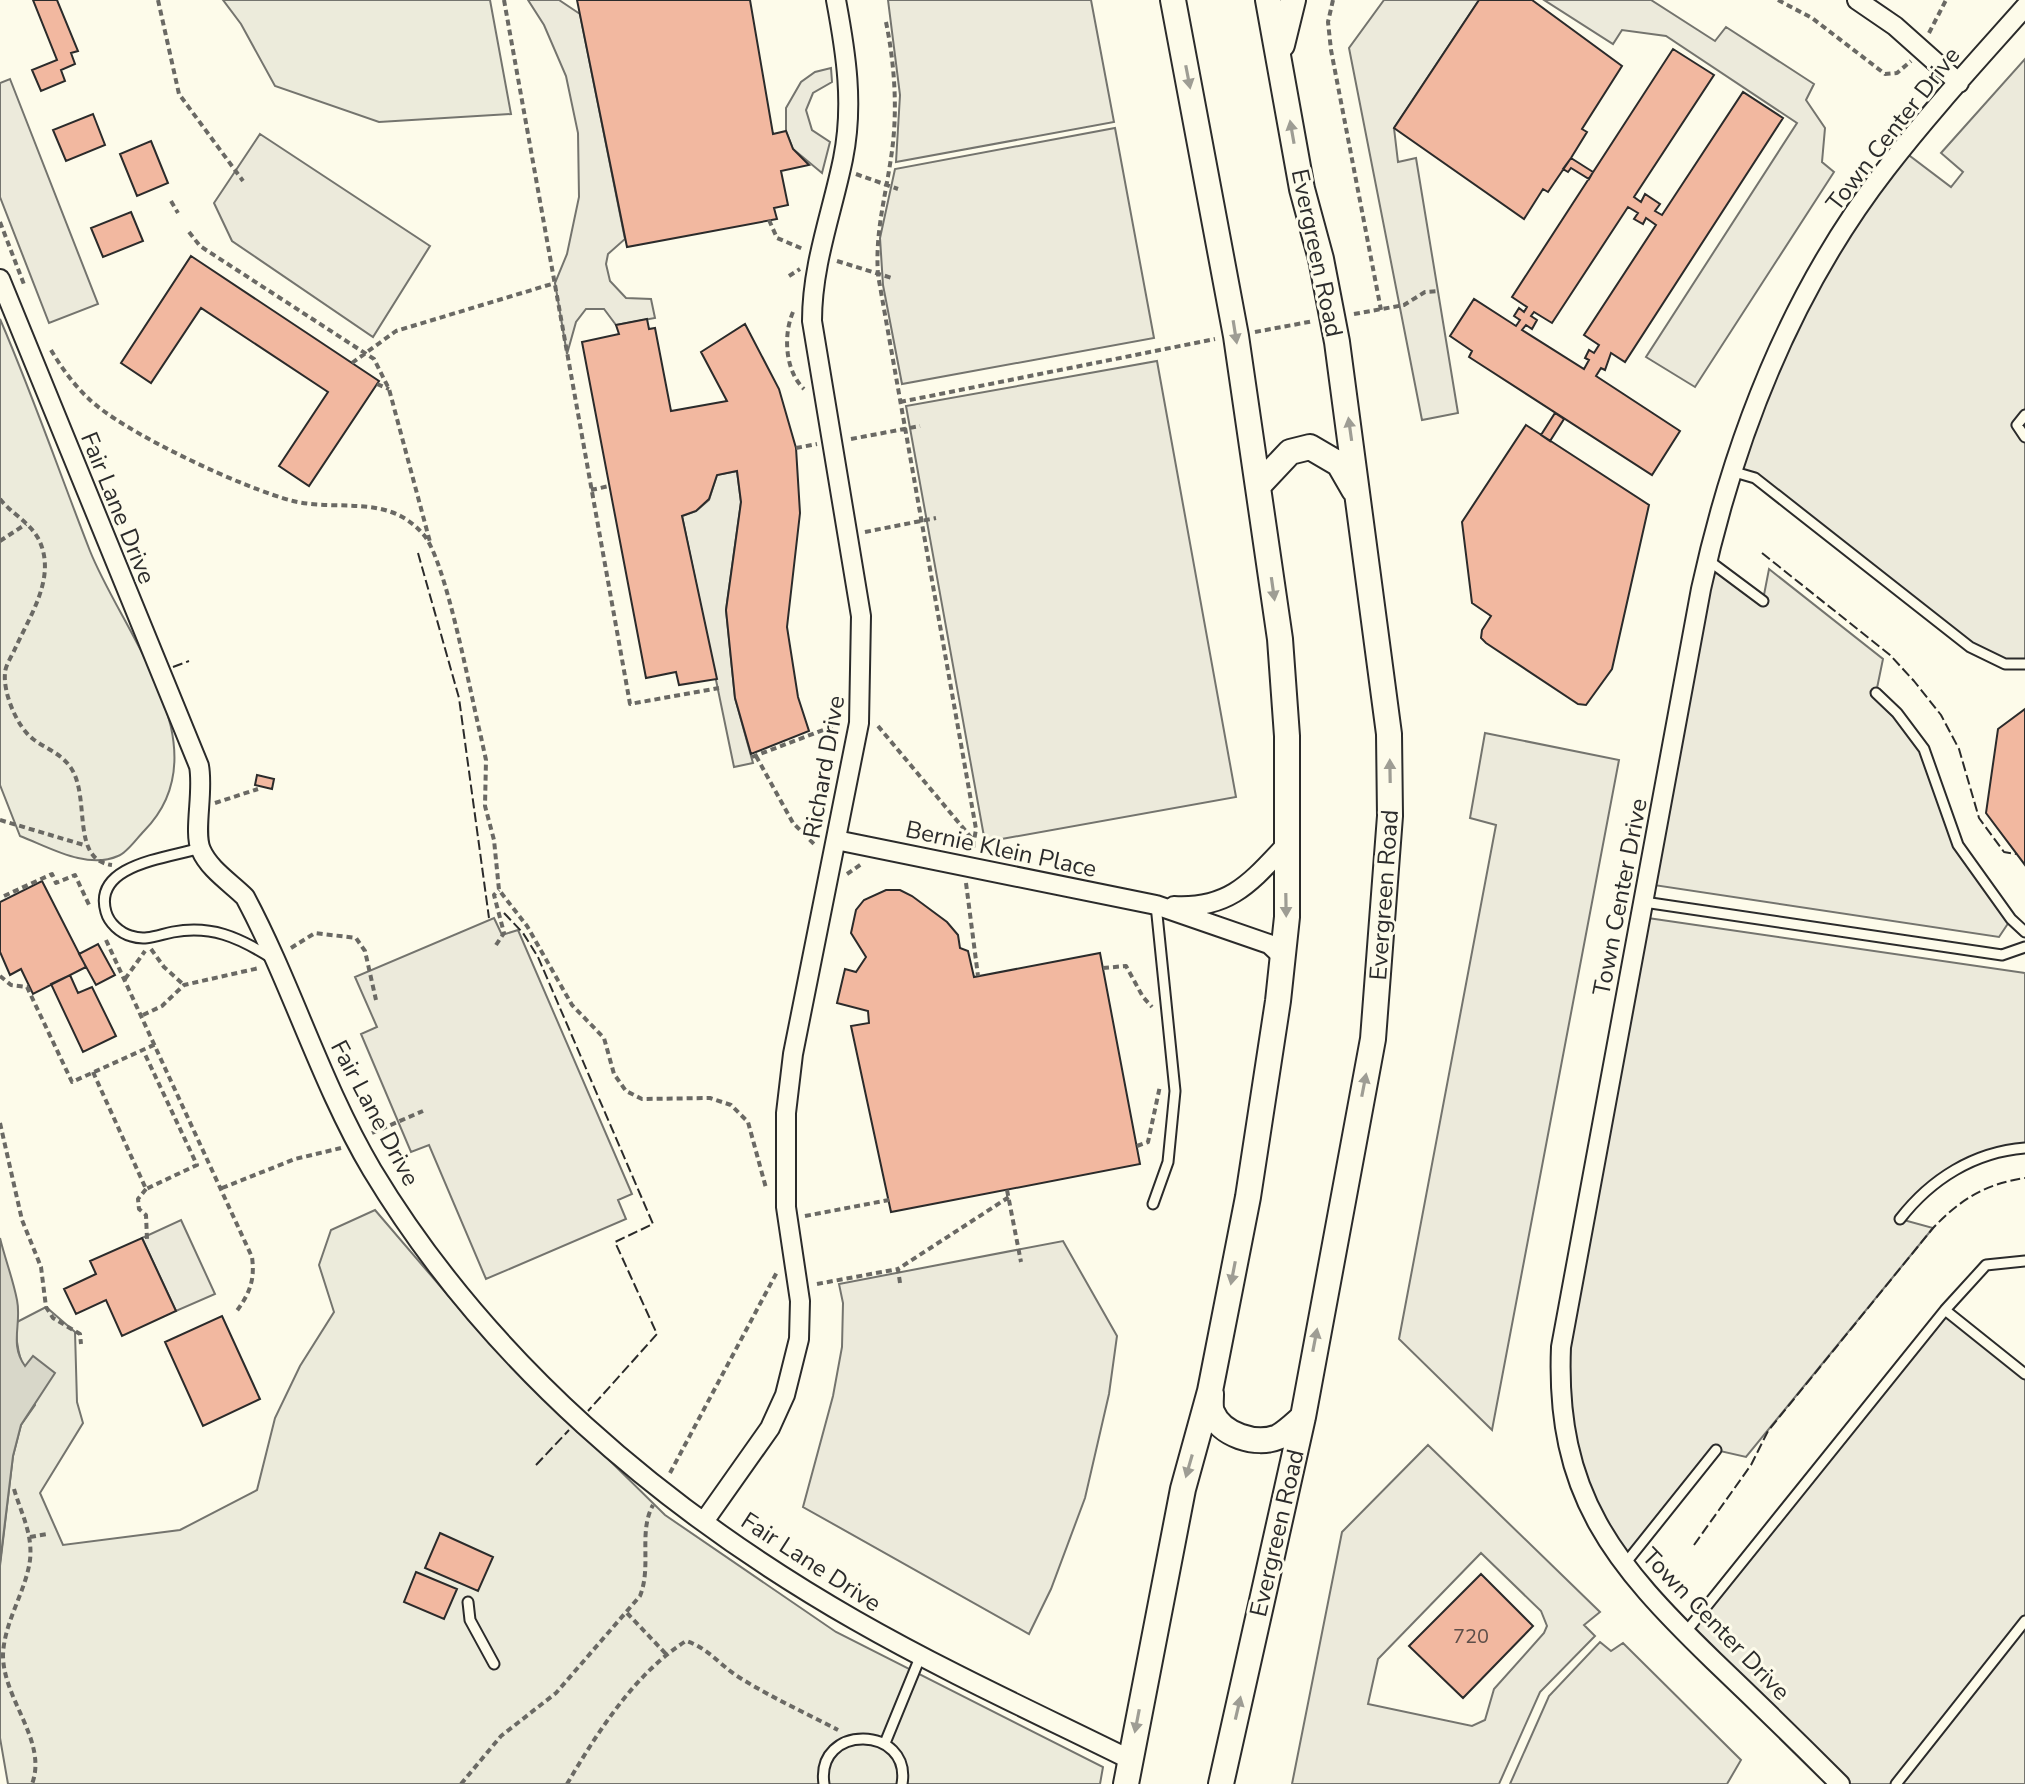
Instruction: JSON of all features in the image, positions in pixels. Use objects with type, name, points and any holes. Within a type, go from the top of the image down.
[{"type":"street","name":"Richard Drive","points":[[705,1520],[770,1428],[785,1395],[799,1339],[800,1301],[786,1207],[786,1113],[793,1054],[830,838],[859,723],[863,663],[858,590],[812,321],[812,290],[848,124],[846,52],[836,0]]},
{"type":"street","points":[[1126,1784],[1183,1489],[1210,1391],[1248,1197],[1283,957],[1286,845],[1287,736],[1280,639],[1236,336],[1173,0]]},
{"type":"street","name":"Evergreen Road","points":[[1221,1784],[1303,1417],[1373,1039],[1390,816],[1389,734],[1333,318],[1302,189],[1268,0]]},
{"type":"street","points":[[1280,63],[1293,0]]},
{"type":"street","points":[[1857,0],[1908,36],[1959,83]]},
{"type":"street","name":"Town Center Drive","points":[[1840,1784],[1652,1600],[1602,1534],[1579,1484],[1565,1430],[1560,1373],[1564,1321],[1708,559],[1731,471],[1772,362],[1818,271],[1886,168],[2025,7]]},
{"type":"street","name":"Fair Lane Drive","points":[[0,279],[199,766],[203,788],[200,848],[210,864],[245,897],[370,1167],[425,1247],[527,1371],[618,1457],[797,1585],[921,1655],[1129,1759]]},
{"type":"street","points":[[1258,486],[1290,452],[1310,447],[1339,464],[1359,499]]},
{"type":"street","name":"Bernie Klein Place","points":[[830,838],[1156,905],[1269,944],[1283,957]]},
{"type":"street","name":"Bernie Klein Place","points":[[1156,905],[1212,904],[1247,887],[1286,845]]},
{"type":"street","points":[[1210,1391],[1211,1412],[1239,1437],[1256,1440],[1276,1438],[1303,1417]]},
{"type":"lane","points":[[2025,415],[2017,425],[2025,437]]},
{"type":"lane","points":[[1731,471],[1755,478],[1970,647],[2005,664],[2025,664]]},
{"type":"lane","points":[[1708,559],[1763,601]]},
{"type":"lane","points":[[1876,693],[1897,713],[1924,749],[1958,845],[2011,919],[2025,932]]},
{"type":"lane","points":[[200,848],[125,870],[106,889],[107,915],[129,936],[147,943],[199,928],[225,932],[276,959]]},
{"type":"lane","points":[[1644,902],[2002,955],[2025,947]]},
{"type":"lane","points":[[1153,1204],[1168,1162],[1174,1129],[1174,1069],[1156,905]]},
{"type":"lane","points":[[1900,1219],[1930,1186],[1969,1162],[2025,1148]]},
{"type":"lane","points":[[1685,1633],[1945,1310],[1986,1265],[2025,1261]]},
{"type":"lane","points":[[1945,1310],[2025,1374]]},
{"type":"lane","points":[[1624,1565],[1716,1450]]},
{"type":"lane","points":[[468,1602],[470,1620],[494,1664]]},
{"type":"lane","points":[[1896,1784],[2025,1621]]},
{"type":"lane","points":[[885,1743],[921,1655]]},
{"type":"lane","points":[[824,1784],[824,1766],[830,1753],[852,1738],[863,1737],[885,1743],[901,1764],[902,1784]]},
{"type":"path","points":[[158,0],[179,94],[243,181]]},
{"type":"path","points":[[504,0],[630,704],[719,688]]},
{"type":"path","points":[[1333,0],[1328,22],[1331,50],[1381,310]]},
{"type":"path","points":[[1778,0],[1812,18],[1885,74],[1897,73],[1908,66]]},
{"type":"path","points":[[1932,29],[1946,0]]},
{"type":"path","points":[[886,22],[895,98],[886,186],[877,232],[878,275],[976,829],[973,852]]},
{"type":"path","points":[[854,173],[898,189]]},
{"type":"path","points":[[171,201],[178,213]]},
{"type":"path","points":[[769,220],[777,238],[805,249],[801,268],[789,276]]},
{"type":"path","points":[[0,222],[26,288]]},
{"type":"path","points":[[189,232],[200,246],[364,351],[378,366],[389,389],[483,748],[485,806],[494,840],[499,890],[527,926],[572,1005],[604,1038],[614,1074],[626,1091],[642,1099],[710,1098],[731,1105],[748,1122],[766,1190]]},
{"type":"path","points":[[831,259],[892,278]]},
{"type":"path","points":[[352,363],[364,351],[396,331],[555,283]]},
{"type":"path","points":[[900,402],[1381,310],[1404,305],[1425,292],[1439,291]]},
{"type":"path","points":[[793,311],[786,333],[793,376],[809,394]]},
{"type":"path","points":[[47,342],[88,399],[114,418],[190,460],[292,500],[320,505],[374,505],[392,510],[423,533],[431,544]]},
{"type":"path","points":[[377,384],[389,389]]},
{"type":"path","points":[[844,440],[920,426]]},
{"type":"path","points":[[815,432],[820,459]]},
{"type":"path","points":[[796,448],[817,444]]},
{"type":"path","points":[[591,490],[609,486]]},
{"type":"path","points":[[0,499],[36,535],[47,560],[45,581],[2,674],[14,713],[32,739],[51,747],[71,768],[83,795],[84,845]]},
{"type":"path","points":[[863,532],[936,518]]},
{"type":"path","points":[[0,541],[26,524]]},
{"type":"path","points":[[830,838],[821,850],[801,833],[754,756],[845,721],[842,736]]},
{"type":"path","points":[[877,724],[974,841]]},
{"type":"path","points":[[213,804],[239,798],[258,789]]},
{"type":"path","points":[[0,820],[84,845],[103,864],[125,870]]},
{"type":"path","points":[[844,879],[863,862],[872,862]]},
{"type":"path","points":[[4,896],[52,874],[56,883],[75,875],[96,918]]},
{"type":"path","points":[[966,880],[978,976]]},
{"type":"path","points":[[496,945],[504,933],[494,895],[499,890]]},
{"type":"path","points":[[103,933],[252,1257],[254,1274],[249,1295],[236,1312]]},
{"type":"path","points":[[142,1015],[162,1006],[184,985],[276,959],[315,933],[356,938],[365,951],[376,1000]]},
{"type":"path","points":[[125,979],[147,943],[164,967],[184,985]]},
{"type":"path","points":[[1103,968],[1126,966],[1143,997],[1167,1017]]},
{"type":"path","points":[[0,976],[11,985],[27,987],[72,1082],[156,1044]]},
{"type":"path","points":[[143,1050],[197,1165],[146,1189],[138,1199],[139,1209],[146,1215],[147,1239]]},
{"type":"path","points":[[1137,1146],[1148,1142],[1161,1079],[1174,1069]]},
{"type":"path","points":[[93,1072],[146,1189]]},
{"type":"path","points":[[172,1112],[184,1106]]},
{"type":"path","points":[[370,1134],[423,1111]]},
{"type":"path","points":[[0,1123],[22,1220],[41,1267],[46,1307],[53,1318],[80,1334],[81,1344]]},
{"type":"path","points":[[222,1188],[295,1159],[345,1148]]},
{"type":"path","points":[[1007,1190],[1021,1262]]},
{"type":"path","points":[[812,1277],[813,1285],[898,1269],[1009,1197]]},
{"type":"path","points":[[802,1217],[889,1200]]},
{"type":"path","points":[[802,1203],[804,1230]]},
{"type":"path","points":[[461,1784],[501,1736],[556,1693],[627,1613],[647,1578],[647,1516],[769,1292],[777,1272],[776,1261]]},
{"type":"path","points":[[898,1269],[900,1283]]},
{"type":"path","points":[[14,1489],[30,1537],[30,1563],[10,1620],[3,1657],[38,1760],[32,1784]]},
{"type":"path","points":[[30,1537],[47,1534]]},
{"type":"path","points":[[627,1613],[666,1654]]},
{"type":"path","points":[[567,1784],[612,1717],[666,1654],[686,1641],[702,1646],[733,1674],[782,1704],[852,1738]]},
{"type":"shaded area","points":[[223,0],[490,0],[511,114],[379,122],[275,86],[241,24]]},
{"type":"shaded area","points":[[528,0],[559,0],[580,14],[625,239],[608,254],[606,264],[610,281],[626,298],[651,299],[655,318],[616,325],[604,309],[586,309],[576,322],[567,354],[555,283],[567,254],[579,197],[578,133],[566,76],[544,25]]},
{"type":"shaded area","points":[[888,0],[1091,0],[1114,122],[896,162],[900,95]]},
{"type":"shaded area","points":[[1384,0],[1479,0],[1394,128],[1398,162],[1416,158],[1458,413],[1422,420],[1349,48]]},
{"type":"shaded area","points":[[1544,0],[1651,0],[1715,41],[1726,27],[1814,84],[1806,100],[1825,128],[1822,162],[1834,172],[1695,387],[1646,357],[1797,123],[1666,36],[1622,30],[1613,44]]},
{"type":"shaded area","points":[[2025,59],[2025,415],[2017,425],[2025,437],[2025,664],[2005,664],[1970,647],[1756,478],[1731,471],[1772,362],[1902,150],[1951,187],[1963,172],[1941,153]]},
{"type":"shaded area","points":[[831,68],[832,82],[813,93],[806,110],[812,130],[830,142],[822,173],[793,149],[786,131],[786,108],[801,82],[815,72]]},
{"type":"shaded area","points":[[10,79],[98,304],[49,323],[0,197],[0,83]]},
{"type":"shaded area","points":[[1115,128],[1154,338],[902,384],[883,285],[880,238],[895,169]]},
{"type":"shaded area","points":[[260,134],[430,246],[373,337],[232,241],[214,203]]},
{"type":"shaded area","points":[[0,319],[90,551],[160,691],[171,728],[174,764],[166,799],[128,849],[106,860],[81,859],[20,836],[0,785]]},
{"type":"shaded area","points":[[1157,361],[1236,797],[985,842],[906,406]]},
{"type":"shaded area","points":[[737,471],[741,502],[726,610],[735,698],[753,763],[734,767],[682,516],[696,511],[709,500],[717,475]]},
{"type":"shaded area","points":[[1708,559],[1763,600],[1769,569],[1883,659],[1876,693],[1924,749],[1958,845],[2011,919],[1999,937],[1647,884]]},
{"type":"shaded area","points":[[1485,733],[1619,760],[1492,1430],[1399,1339],[1496,825],[1470,818]]},
{"type":"shaded area","points":[[1641,917],[2025,973],[2025,1148],[1952,1172],[1900,1219],[1933,1228],[1746,1457],[1716,1450],[1624,1565],[1608,1544],[1561,1401]]},
{"type":"shaded area","points":[[494,918],[502,935],[518,930],[632,1194],[618,1200],[626,1219],[486,1279],[429,1145],[411,1152],[361,1034],[377,1027],[355,977]]},
{"type":"shaded area","points":[[375,1210],[482,1335],[665,1515],[836,1632],[1103,1767],[1100,1784],[8,1784],[0,1738],[0,1566],[13,1456],[21,1425],[35,1405],[19,1353],[17,1322],[46,1307],[75,1332],[77,1402],[83,1423],[40,1493],[63,1545],[180,1530],[257,1490],[275,1418],[300,1366],[334,1312],[319,1265],[331,1230]]},
{"type":"shaded area","points":[[181,1220],[215,1294],[176,1311],[142,1238]]},
{"type":"shaded area","points":[[0,1238],[17,1300],[20,1358],[25,1366],[33,1356],[55,1373],[21,1425],[13,1456],[0,1563]]},
{"type":"shaded area","points":[[1063,1241],[1117,1336],[1109,1394],[1085,1498],[1051,1589],[1029,1634],[803,1507],[833,1396],[842,1347],[843,1303],[839,1284]]},
{"type":"shaded area","points":[[1945,1310],[2025,1374],[2025,1784],[1840,1784],[1685,1633]]},
{"type":"shaded area","points":[[1428,1445],[1600,1612],[1584,1625],[1595,1636],[1540,1692],[1499,1784],[1292,1784],[1342,1532]],"holes":[[[1481,1553],[1541,1611],[1547,1626],[1544,1633],[1494,1689],[1485,1720],[1472,1726],[1368,1704],[1378,1659]]]},
{"type":"shaded area","points":[[1600,1642],[1611,1651],[1623,1643],[1741,1760],[1727,1784],[1510,1784],[1549,1696]]},
{"type":"building","points":[[33,0],[57,0],[78,51],[71,53],[75,64],[61,70],[65,81],[41,91],[32,70],[57,60]]},
{"type":"building","points":[[577,0],[750,0],[773,134],[786,131],[793,149],[809,165],[781,171],[788,205],[774,208],[777,219],[627,247]]},
{"type":"building","points":[[1479,0],[1532,0],[1622,66],[1582,129],[1587,132],[1571,158],[1548,192],[1543,189],[1524,219],[1394,128]]},
{"type":"building","points":[[1673,49],[1714,75],[1634,197],[1641,202],[1645,194],[1660,204],[1655,211],[1662,215],[1743,92],[1783,118],[1625,362],[1611,353],[1605,370],[1601,368],[1596,376],[1680,431],[1652,475],[1469,357],[1472,351],[1450,336],[1474,299],[1516,326],[1520,320],[1514,316],[1519,308],[1524,312],[1527,307],[1512,297]],"holes":[[[1628,207],[1638,213],[1634,219],[1643,224],[1646,218],[1656,225],[1584,335],[1599,345],[1594,353],[1589,350],[1585,358],[1589,360],[1584,369],[1522,330],[1526,325],[1532,329],[1537,320],[1531,316],[1534,312],[1552,323]]]},
{"type":"building","points":[[93,114],[105,145],[66,161],[53,130]]},
{"type":"building","points":[[151,141],[168,183],[137,196],[120,154]]},
{"type":"building","points":[[1571,158],[1593,172],[1589,179],[1571,168],[1568,172],[1563,169]]},
{"type":"building","points":[[131,212],[143,241],[103,257],[91,228]]},
{"type":"building","points":[[191,256],[379,381],[309,486],[279,466],[328,392],[201,308],[151,383],[121,363]]},
{"type":"building","points":[[647,319],[649,329],[655,328],[671,411],[727,401],[701,352],[745,324],[779,389],[796,448],[800,513],[787,627],[798,697],[809,731],[751,754],[735,698],[726,610],[741,502],[737,471],[717,475],[709,499],[696,511],[682,516],[717,679],[679,685],[676,672],[646,678],[582,342],[619,334],[616,325]]},
{"type":"building","points":[[1555,413],[1564,419],[1550,441],[1541,435]]},
{"type":"building","points":[[1526,425],[1649,505],[1612,669],[1586,705],[1578,704],[1486,643],[1481,638],[1482,630],[1491,616],[1472,603],[1462,522]]},
{"type":"building","points":[[2025,709],[2025,865],[1986,813],[1998,729]]},
{"type":"building","points":[[257,775],[274,779],[272,789],[255,785]]},
{"type":"building","points":[[42,881],[86,967],[33,994],[21,969],[10,975],[0,952],[0,902]]},
{"type":"building","points":[[886,890],[900,890],[912,896],[947,922],[958,935],[960,948],[968,951],[974,977],[1100,953],[1140,1164],[891,1212],[851,1026],[869,1023],[868,1011],[837,1003],[845,969],[856,972],[866,957],[851,933],[856,910],[864,900]]},
{"type":"building","points":[[98,944],[115,975],[96,985],[79,954]]},
{"type":"building","points":[[70,975],[78,993],[92,987],[116,1036],[83,1052],[51,984]]},
{"type":"building","points":[[142,1238],[176,1311],[122,1336],[106,1300],[76,1314],[64,1289],[96,1274],[90,1261]]},
{"type":"building","points":[[222,1316],[260,1399],[203,1426],[165,1342]]},
{"type":"building","points":[[440,1533],[493,1557],[478,1591],[425,1568]]},
{"type":"building","points":[[416,1572],[457,1589],[444,1619],[404,1602]]},
{"type":"building","points":[[1481,1574],[1533,1626],[1463,1698],[1409,1646]]},
{"type":"fence","points":[[418,553],[459,698],[489,918]]},
{"type":"fence","points":[[1762,553],[1890,655],[1914,681],[1941,715],[1959,749],[1979,818],[2004,852],[2016,854]]},
{"type":"fence","points":[[173,667],[189,661]]},
{"type":"fence","points":[[504,913],[523,933],[538,957],[653,1224],[615,1242],[657,1334],[588,1411]]},
{"type":"fence","points":[[1694,1545],[1751,1465],[1768,1431],[1933,1228],[1974,1194],[2025,1178]]},
{"type":"fence","points":[[536,1465],[569,1430]]}]
